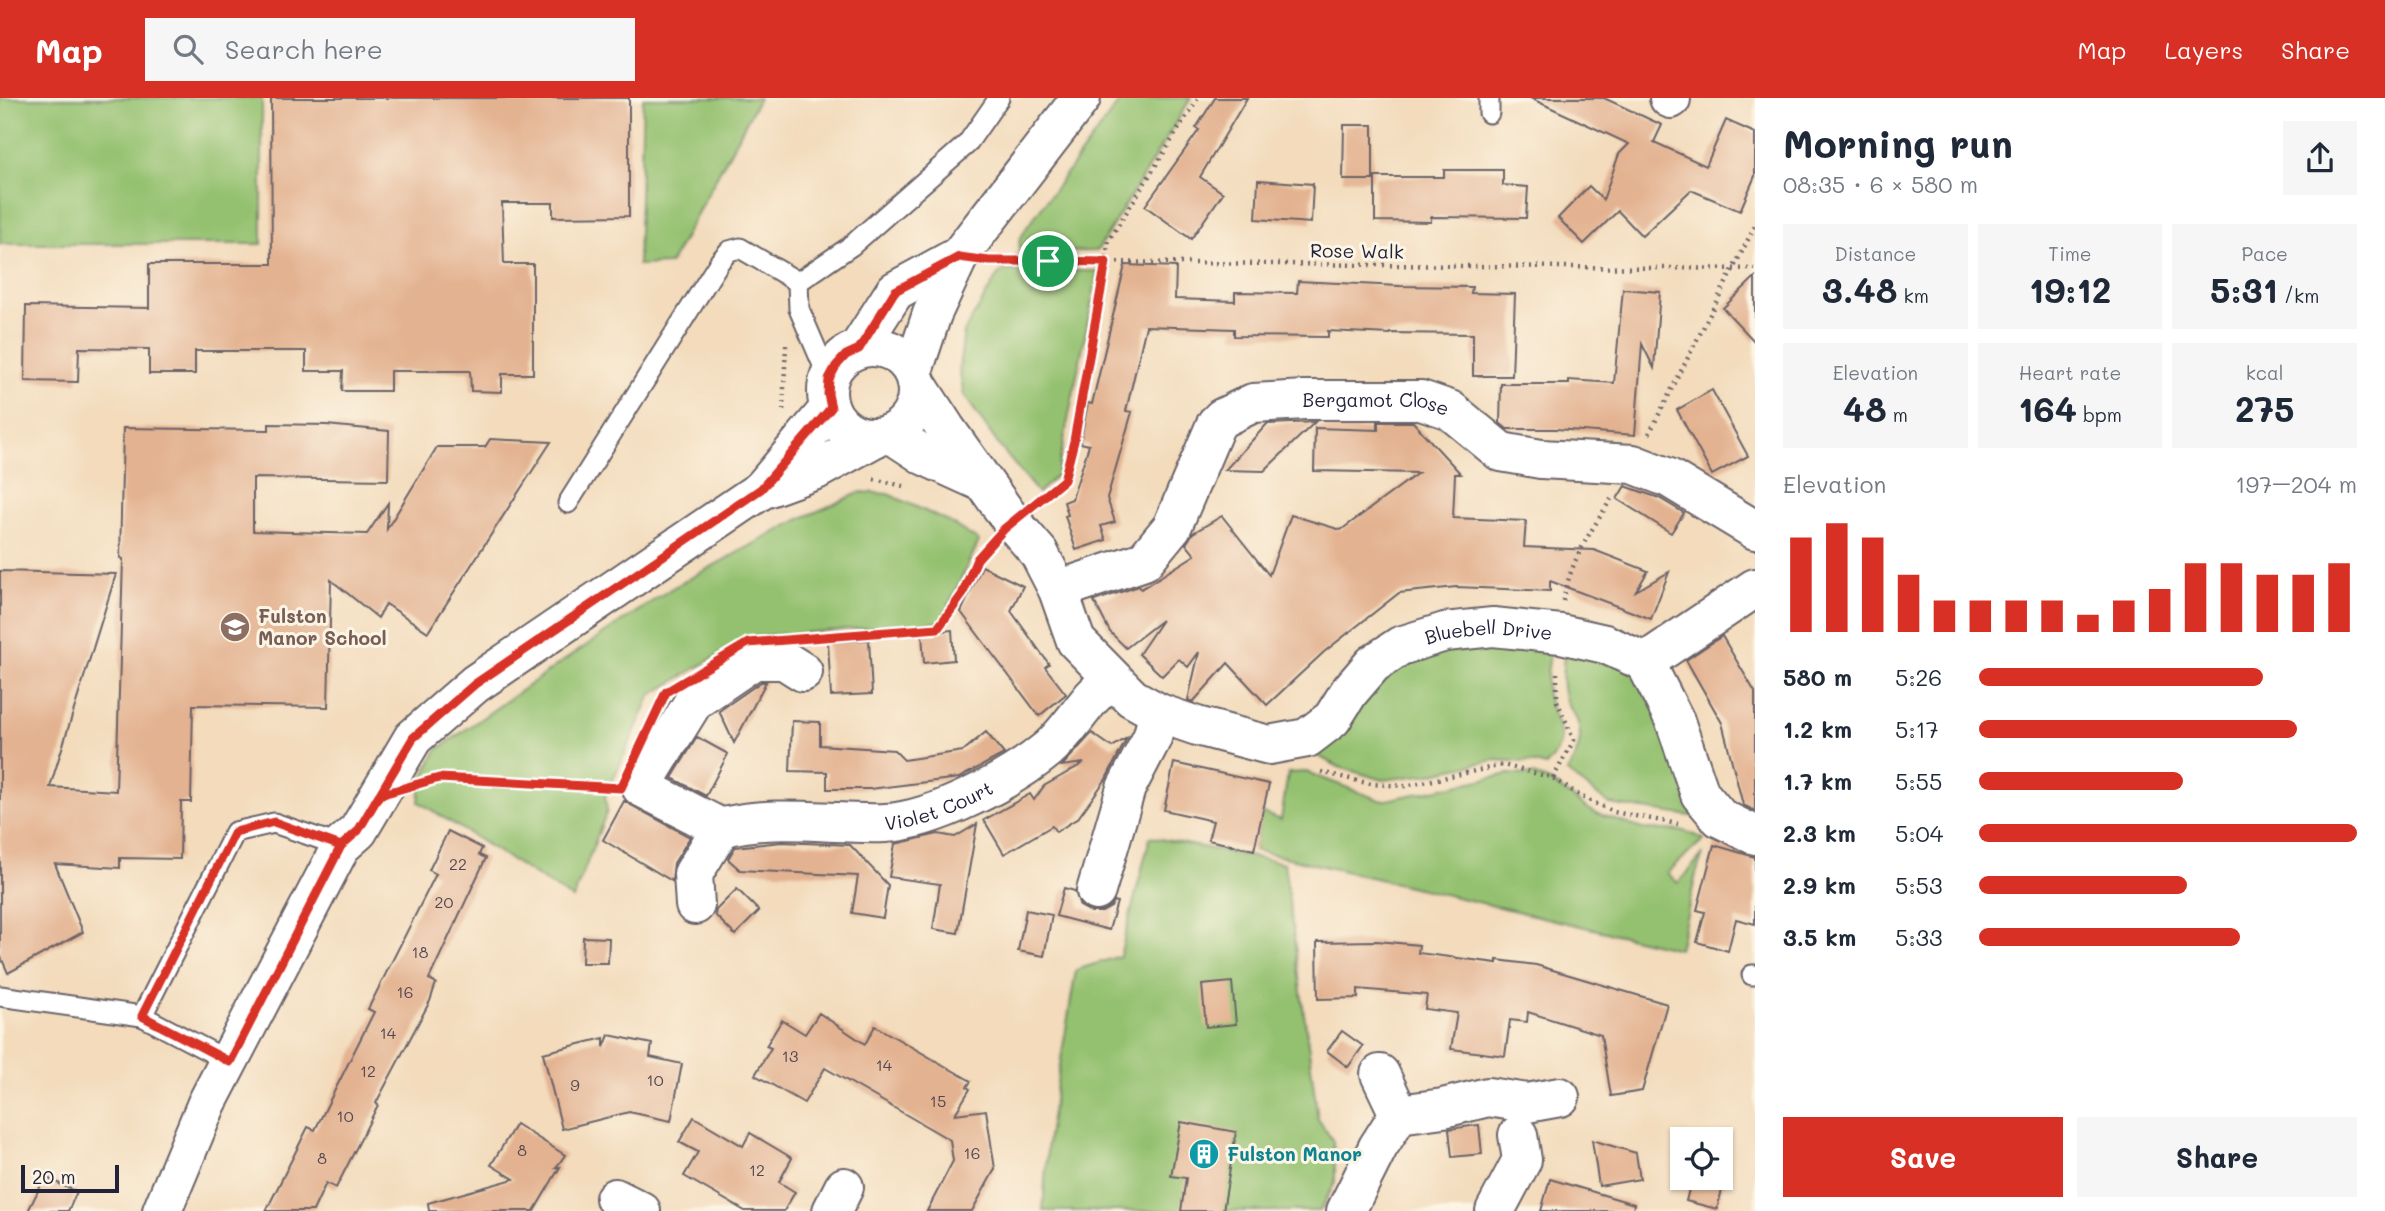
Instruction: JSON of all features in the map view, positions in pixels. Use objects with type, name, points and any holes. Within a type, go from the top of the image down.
[{"type":"street","points":[[162,1211],[207,1103],[341,846],[358,831],[413,738],[475,684],[761,489],[816,470],[901,427],[915,407],[915,377],[932,314],[959,257],[1081,98]]},
{"type":"street","points":[[859,349],[895,291],[959,257]]},
{"type":"street","points":[[761,489],[830,394],[836,366],[846,355],[859,349],[884,348],[896,353],[915,377]]},
{"type":"street","name":"Bluebell Drive","points":[[915,377],[946,429],[984,483],[1039,553],[1058,590],[1076,641],[1132,698],[1159,713],[1269,746],[1307,738],[1332,719],[1349,692],[1373,664],[1400,646],[1445,632],[1493,627],[1561,634],[1605,644],[1645,662]]},
{"type":"street","points":[[830,394],[838,421],[848,430],[862,436],[883,435]]},
{"type":"street","name":"Bergamot Close","points":[[1058,590],[1144,561],[1172,527],[1216,424],[1222,418],[1253,403],[1421,400],[1450,410],[1501,452],[1552,460],[1633,464],[1747,514]]},
{"type":"street","name":"Bluebell Drive","points":[[883,435],[984,483]]},
{"type":"street","points":[[1755,588],[1645,662],[1675,721],[1700,794],[1720,818],[1755,835]]},
{"type":"street","points":[[695,905],[693,874],[721,828],[641,787],[694,701],[754,660],[784,660],[803,673]]},
{"type":"street","name":"Violet Court","points":[[721,828],[740,822],[887,823],[944,808],[996,785],[1047,750],[1069,728],[1090,699],[1112,679]]},
{"type":"street","points":[[1096,891],[1126,788],[1152,738],[1159,713]]},
{"type":"street","points":[[1380,1074],[1399,1114]]},
{"type":"street","points":[[1346,1211],[1378,1147],[1399,1114],[1443,1108],[1488,1097],[1527,1103],[1560,1097]]},
{"type":"street","points":[[1495,1211],[1522,1160],[1518,1135]]},
{"type":"lane","points":[[798,282],[851,246],[967,144],[999,98]]},
{"type":"lane","points":[[568,503],[720,261],[729,251],[740,248],[798,282]]},
{"type":"lane","points":[[798,282],[799,309],[830,394]]},
{"type":"lane","points":[[142,1016],[235,832],[274,822],[341,846]]},
{"type":"lane","points":[[0,996],[142,1016],[230,1062]]},
{"type":"path","points":[[815,637],[938,628],[962,595],[977,559],[1004,529],[1064,480],[1074,441],[1109,240],[1198,98]]},
{"type":"path","points":[[1733,269],[1755,226]]},
{"type":"path","name":"Rose Walk","points":[[959,257],[989,261],[1755,269]]},
{"type":"path","points":[[1553,778],[1574,740],[1557,701],[1561,634]]},
{"type":"path","points":[[1317,771],[1371,784],[1405,786],[1503,765],[1553,778],[1582,797],[1614,812],[1703,830],[1720,818]]},
{"type":"path","points":[[379,795],[439,778],[608,788]]},
{"type":"green space","points":[[0,98],[262,98],[262,244],[0,244]]},
{"type":"green space","points":[[643,98],[759,98],[670,264],[638,265]]},
{"type":"green space","points":[[1122,98],[1191,98],[1097,251],[1020,253],[1019,241],[1027,227]]},
{"type":"green space","points":[[1003,271],[1098,271],[1057,475],[1038,493],[1000,447],[964,395],[959,369],[964,332]]},
{"type":"green space","points":[[861,492],[888,494],[949,522],[979,541],[941,622],[749,637],[651,695],[605,797],[607,811],[573,899],[419,802],[421,781],[437,750],[556,666],[672,588],[800,519]]},
{"type":"green space","points":[[1451,643],[1551,645],[1546,689],[1561,739],[1546,766],[1530,762],[1494,760],[1429,774],[1383,780],[1339,767],[1312,753],[1396,667]]},
{"type":"green space","points":[[1565,647],[1621,661],[1646,688],[1701,820],[1691,816],[1609,804],[1567,772],[1576,754],[1580,734],[1577,720],[1564,694],[1562,674]]},
{"type":"green space","points":[[1306,772],[1382,801],[1509,774],[1533,775],[1547,780],[1593,812],[1642,829],[1684,831],[1704,839],[1667,873],[1678,883],[1703,854],[1679,949],[1254,850],[1262,813],[1281,820],[1288,773]]},
{"type":"green space","points":[[1150,837],[1284,863],[1318,1119],[1333,1141],[1335,1183],[1320,1211],[1043,1211],[1048,1136],[1076,970],[1120,956]]},
{"type":"building","points":[[271,98],[629,98],[629,216],[553,217],[553,203],[502,203],[504,264],[533,264],[533,374],[502,374],[502,392],[471,391],[470,371],[390,371],[390,391],[342,391],[343,371],[306,371],[306,351],[195,351],[195,374],[149,374],[149,349],[79,348],[78,382],[25,381],[26,306],[149,308],[149,264],[272,264]]},
{"type":"building","points":[[1215,98],[1247,98],[1200,177],[1223,193],[1191,239],[1145,206],[1199,130],[1196,128]]},
{"type":"building","points":[[1530,98],[1604,98],[1662,125],[1654,142],[1706,166],[1726,120],[1755,133],[1755,176],[1740,211],[1691,190],[1642,236],[1618,211],[1584,244],[1558,218],[1589,186],[1603,200],[1619,154],[1629,144]]},
{"type":"building","points":[[1344,125],[1373,125],[1373,180],[1343,180]]},
{"type":"building","points":[[1444,170],[1503,170],[1503,185],[1528,187],[1526,218],[1431,217],[1431,222],[1375,221],[1375,177],[1444,177]]},
{"type":"building","points":[[1258,180],[1313,184],[1311,223],[1256,219]]},
{"type":"building","points":[[1125,265],[1176,267],[1175,299],[1235,301],[1235,292],[1297,293],[1298,281],[1472,287],[1471,293],[1515,294],[1512,376],[1473,376],[1473,334],[1328,331],[1328,337],[1234,336],[1234,329],[1146,326],[1126,411],[1132,412],[1107,498],[1115,522],[1101,526],[1106,540],[1076,550],[1065,516],[1068,515],[1064,502],[1072,499],[1089,445],[1080,443],[1088,403],[1092,404]]},
{"type":"building","points":[[1755,277],[1755,342],[1723,308]]},
{"type":"building","points":[[1623,289],[1660,292],[1654,368],[1642,344],[1635,435],[1556,429],[1507,429],[1500,423],[1501,384],[1569,384],[1569,380],[1614,383]]},
{"type":"building","points":[[1712,390],[1748,456],[1712,475],[1677,410]]},
{"type":"building","points":[[1315,422],[1264,471],[1225,470],[1267,424]]},
{"type":"building","points":[[1378,422],[1413,422],[1461,474],[1455,474],[1453,518],[1526,521],[1524,547],[1594,550],[1648,571],[1636,591],[1669,572],[1651,619],[1550,581],[1550,591],[1456,587],[1399,593],[1324,652],[1267,705],[1228,663],[1193,702],[1188,700],[1199,652],[1188,667],[1179,659],[1162,676],[1139,654],[1162,620],[1126,648],[1110,632],[1094,601],[1139,586],[1141,589],[1195,555],[1186,544],[1193,533],[1222,516],[1269,575],[1291,515],[1341,530],[1418,473],[1314,471],[1315,428],[1378,430]]},
{"type":"building","points":[[269,424],[326,425],[389,431],[388,480],[253,478],[253,531],[367,534],[388,503],[387,529],[437,447],[485,447],[490,439],[551,442],[428,632],[386,604],[378,618],[331,580],[328,707],[193,705],[191,802],[181,802],[180,859],[120,858],[120,868],[55,864],[83,932],[8,973],[0,955],[0,571],[116,574],[50,787],[116,791],[123,559],[120,558],[123,428],[269,430]]},
{"type":"building","points":[[1625,486],[1659,498],[1684,513],[1671,533],[1617,499]]},
{"type":"building","points":[[982,566],[1023,586],[1011,611],[1049,664],[1045,667],[1066,694],[1039,716],[961,612]]},
{"type":"building","points":[[952,630],[954,660],[924,663],[922,633]]},
{"type":"building","points":[[1722,636],[1755,692],[1755,811],[1743,805],[1722,723],[1686,660]]},
{"type":"building","points":[[869,640],[872,694],[831,696],[828,642]]},
{"type":"building","points":[[761,682],[766,682],[734,743],[719,711]]},
{"type":"building","points":[[792,721],[820,722],[820,745],[894,750],[904,760],[963,751],[986,732],[1004,754],[959,778],[870,789],[827,789],[827,772],[790,771]]},
{"type":"building","points":[[1092,733],[1112,747],[1127,738],[1106,779],[1078,818],[1056,832],[1052,826],[1004,854],[984,820],[1030,794],[1034,800],[1044,786],[1084,763],[1062,766]]},
{"type":"building","points":[[697,737],[728,754],[706,796],[672,778]]},
{"type":"building","points":[[1174,763],[1269,784],[1254,850],[1208,840],[1213,821],[1164,810]]},
{"type":"building","points":[[624,801],[690,837],[674,863],[672,881],[603,840]]},
{"type":"building","points":[[977,824],[958,933],[933,929],[940,884],[889,877],[895,844],[938,834],[955,837]]},
{"type":"building","points":[[448,831],[482,848],[479,855],[486,858],[429,979],[436,983],[430,1001],[376,1103],[378,1105],[336,1188],[326,1183],[313,1211],[266,1211],[308,1127],[315,1130],[374,1012],[368,1009],[436,874],[429,870]]},
{"type":"building","points":[[782,842],[850,845],[888,885],[883,918],[852,913],[858,876],[740,870],[728,859],[735,847]]},
{"type":"building","points":[[1714,845],[1755,857],[1755,924],[1736,919],[1728,951],[1697,942],[1705,912],[1697,910]]},
{"type":"building","points":[[1064,888],[1075,891],[1080,906],[1091,912],[1102,912],[1111,907],[1114,901],[1117,902],[1109,930],[1056,916]]},
{"type":"building","points":[[737,889],[759,911],[735,935],[715,915],[716,910]]},
{"type":"building","points":[[1026,910],[1052,915],[1044,956],[1018,951]]},
{"type":"building","points":[[583,937],[609,938],[608,963],[582,963]]},
{"type":"building","points":[[1377,941],[1419,945],[1418,953],[1536,965],[1667,1004],[1642,1091],[1611,1096],[1601,1035],[1528,1012],[1527,1022],[1510,1020],[1505,1056],[1451,1049],[1457,1013],[1425,1009],[1427,995],[1358,989],[1358,998],[1318,999],[1317,942]]},
{"type":"building","points":[[1232,982],[1236,1024],[1206,1027],[1202,985]]},
{"type":"building","points":[[819,1013],[865,1044],[875,1026],[971,1081],[967,1087],[970,1089],[955,1114],[986,1110],[995,1169],[972,1211],[927,1211],[953,1161],[950,1140],[825,1068],[804,1103],[755,1075],[771,1048],[766,1046],[782,1020],[805,1034]]},
{"type":"building","points":[[1342,1031],[1363,1046],[1348,1067],[1327,1051]]},
{"type":"building","points":[[609,1035],[652,1044],[650,1057],[682,1064],[671,1121],[629,1112],[562,1129],[543,1053],[604,1038],[604,1047]]},
{"type":"building","points":[[694,1117],[743,1146],[750,1133],[792,1158],[779,1182],[795,1192],[784,1211],[745,1211],[684,1176],[698,1152],[679,1142]]},
{"type":"building","name":"Fulston Manor","points":[[1181,1122],[1236,1132],[1223,1211],[1181,1211],[1186,1178],[1171,1176]]},
{"type":"building","points":[[516,1124],[565,1155],[534,1211],[429,1211],[428,1203],[514,1179],[491,1165]]},
{"type":"building","points":[[1479,1125],[1482,1154],[1452,1157],[1449,1129]]},
{"type":"building","points":[[1592,1140],[1636,1153],[1640,1179],[1599,1186]]},
{"type":"building","points":[[45,1177],[77,1192],[68,1211],[28,1211]]},
{"type":"building","points":[[1550,1179],[1634,1204],[1633,1211],[1541,1211]]},
{"type":"building","points":[[1689,1190],[1722,1190],[1717,1209],[1686,1201]]},
{"type":"place","name":"Fulston Manor School","points":[[235,627]]},
{"type":"place","name":"Fulston Manor","points":[[1204,1154]]},
{"type":"route","points":[[1048,261],[989,261],[959,257],[895,291],[859,349],[846,355],[836,366],[829,379],[831,408],[761,489],[475,684],[413,738],[358,831],[341,846],[274,822],[235,832],[142,1016],[230,1062],[341,846],[358,831],[379,795],[439,778],[621,788],[666,692],[748,643],[938,628],[962,595],[977,559],[1004,529],[1064,480],[1074,441],[1106,262],[1048,261]]}]
